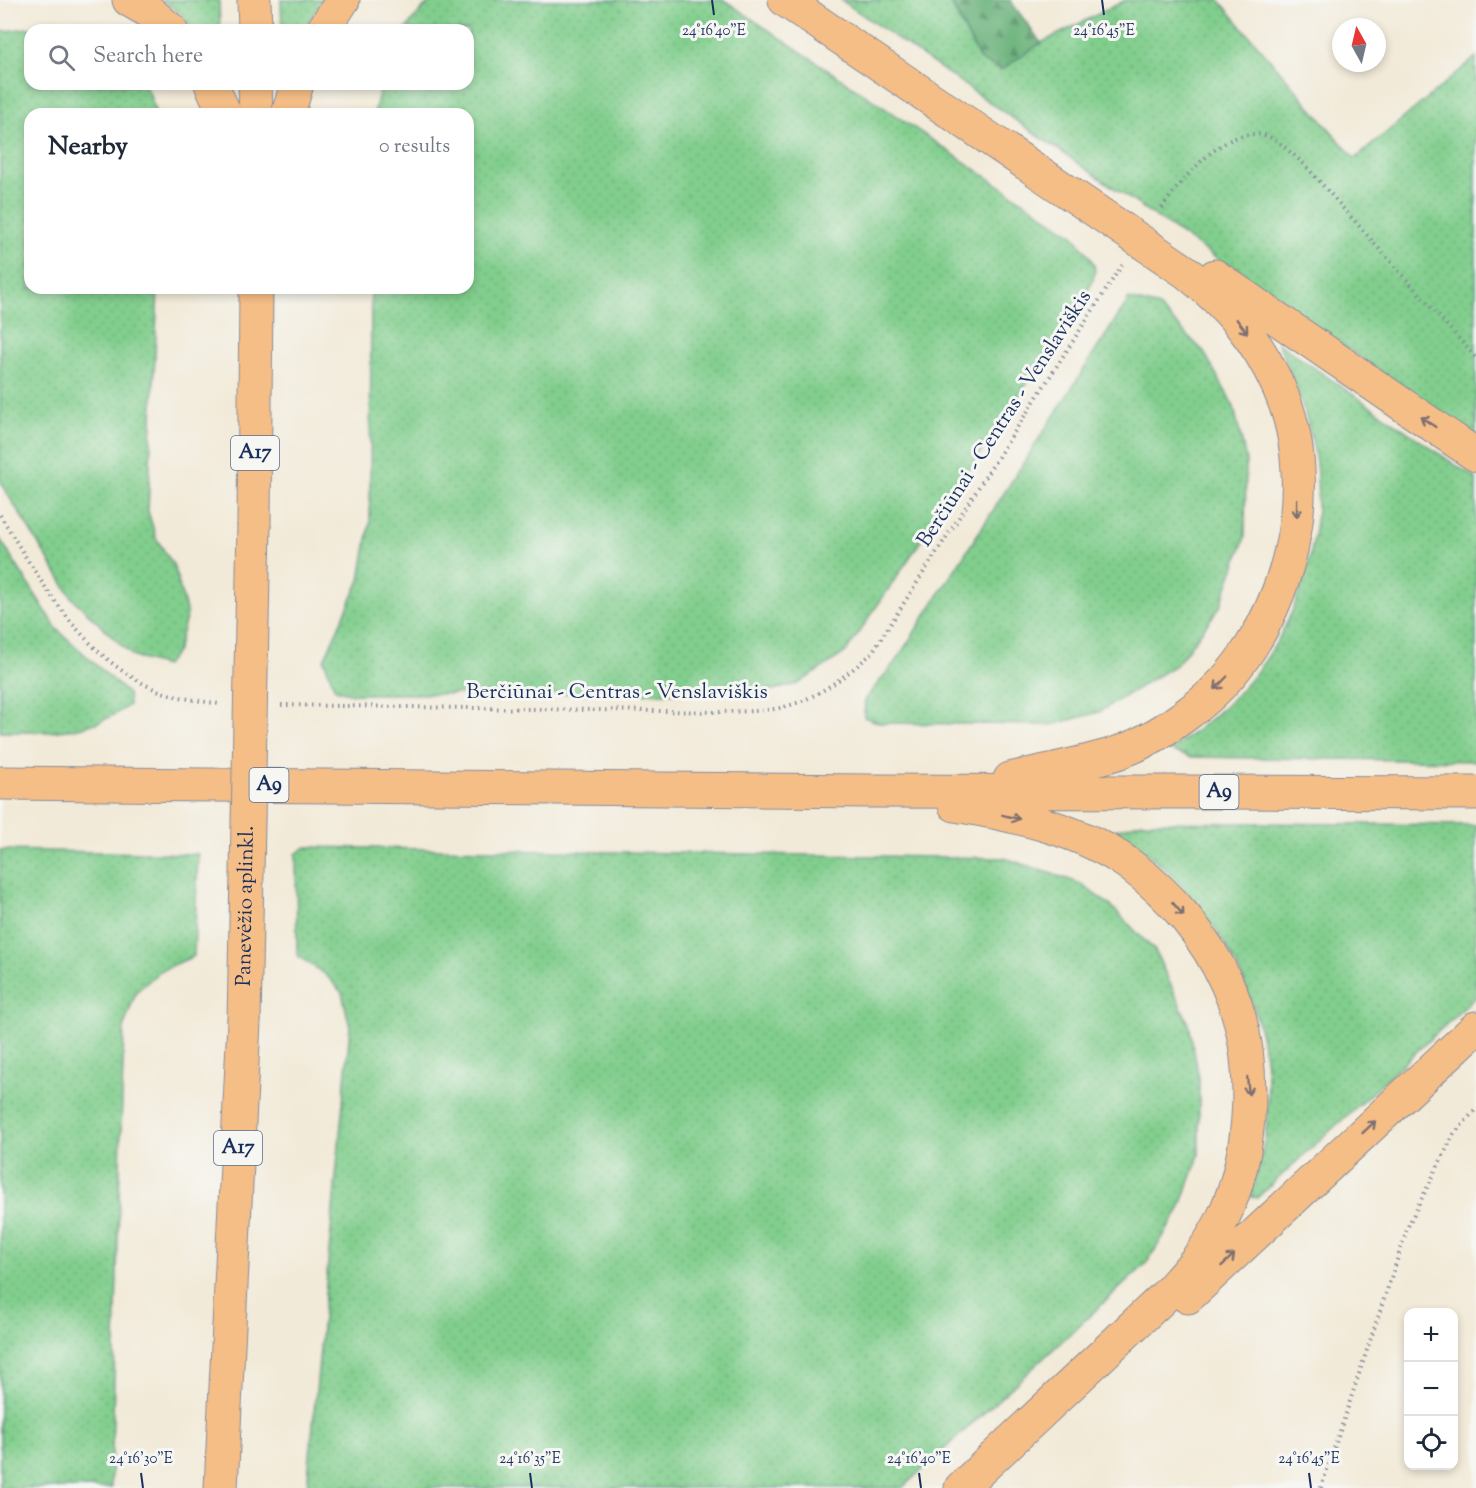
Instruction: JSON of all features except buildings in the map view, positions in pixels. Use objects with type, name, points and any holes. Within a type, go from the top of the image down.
[{"type":"highway","points":[[129,0],[150,12],[164,24]]},
{"type":"highway","points":[[254,0],[255,24]]},
{"type":"highway","points":[[327,24],[343,0]]},
{"type":"highway","points":[[784,0],[1186,272],[1221,301],[1245,329],[1280,389],[1296,455],[1297,524],[1290,559],[1274,605],[1250,648],[1224,681],[1193,711],[1158,733],[1121,751],[962,791]]},
{"type":"highway","points":[[810,0],[1476,455]]},
{"type":"highway","points":[[214,90],[224,108]]},
{"type":"highway","points":[[255,90],[256,108]]},
{"type":"highway","points":[[290,108],[295,90]]},
{"type":"highway","points":[[241,294],[256,382]]},
{"type":"highway","name":"Panevėžio aplinkl.","points":[[221,1488],[244,1022],[256,294]]},
{"type":"highway","points":[[256,382],[271,294]]},
{"type":"highway","name":"A9","points":[[0,783],[871,791],[1476,793]]},
{"type":"highway","points":[[871,791],[977,809],[1058,829],[1094,844],[1129,864],[1163,892],[1192,927],[1216,962],[1237,1012],[1243,1040],[1250,1101],[1238,1178],[1221,1222],[1198,1261],[961,1488]]},
{"type":"highway","points":[[987,1488],[1476,1028]]},
{"type":"highway","points":[[198,1488],[232,1274]]},
{"type":"highway","points":[[224,1449],[227,1488]]},
{"type":"path","points":[[1162,208],[1184,178],[1212,151],[1240,137],[1256,135],[1274,139],[1304,164],[1476,358]]},
{"type":"path","name":"Berčiūnai - Centras - Venslaviškis","points":[[277,705],[722,712],[774,709],[821,692],[847,675],[871,654],[1124,262]]},
{"type":"path","points":[[0,516],[42,582],[68,617],[113,663],[148,686],[183,698],[230,704]]},
{"type":"path","points":[[1321,1488],[1409,1224],[1454,1134],[1476,1108]]},
{"type":"green space","points":[[162,0],[219,0],[220,24],[188,24],[181,14]]},
{"type":"green space","points":[[281,0],[323,0],[306,24],[282,24]]},
{"type":"green space","points":[[434,0],[724,0],[1073,235],[1092,261],[1095,273],[1082,302],[846,652],[798,684],[759,693],[353,694],[335,689],[324,660],[360,580],[370,522],[371,294],[474,294],[474,108],[375,108],[380,90],[474,90],[474,24],[410,24],[422,9]]},
{"type":"green space","points":[[841,0],[949,0],[980,60],[1001,70],[1041,43],[1126,0],[1219,0],[1355,159],[1476,57],[1476,437]]},
{"type":"green space","points":[[950,0],[1010,0],[1041,43],[1001,70],[980,60]]},
{"type":"green space","points":[[24,29],[24,90],[147,90],[154,108],[24,108],[24,294],[158,294],[148,511],[156,538],[174,566],[187,614],[177,651],[165,666],[134,657],[72,598],[0,482],[0,32]]},
{"type":"green space","points":[[1129,299],[1159,307],[1204,352],[1234,407],[1246,460],[1245,537],[1220,607],[1177,664],[1099,712],[1051,725],[880,723],[864,717],[865,699],[896,661]]},
{"type":"green space","points":[[1278,343],[1476,479],[1476,761],[1190,757],[1169,750],[1217,714],[1260,667],[1289,617],[1309,560],[1315,531],[1317,502],[1315,457],[1303,407]]},
{"type":"green space","points":[[0,539],[57,629],[128,694],[129,705],[114,715],[83,727],[51,732],[0,732]]},
{"type":"green space","points":[[1142,822],[1476,825],[1476,997],[1257,1198],[1250,1196],[1265,1137],[1268,1090],[1264,1052],[1256,1016],[1244,981],[1227,948],[1206,916],[1155,860],[1108,832]]},
{"type":"green space","points":[[306,847],[1005,858],[1079,883],[1110,905],[1155,951],[1189,1024],[1199,1078],[1199,1155],[1180,1209],[1147,1263],[902,1488],[307,1488],[350,1027],[342,993],[326,975],[297,955],[296,854]]},
{"type":"green space","points":[[0,850],[198,854],[194,956],[160,971],[136,992],[124,1026],[111,1488],[0,1488]]}]
